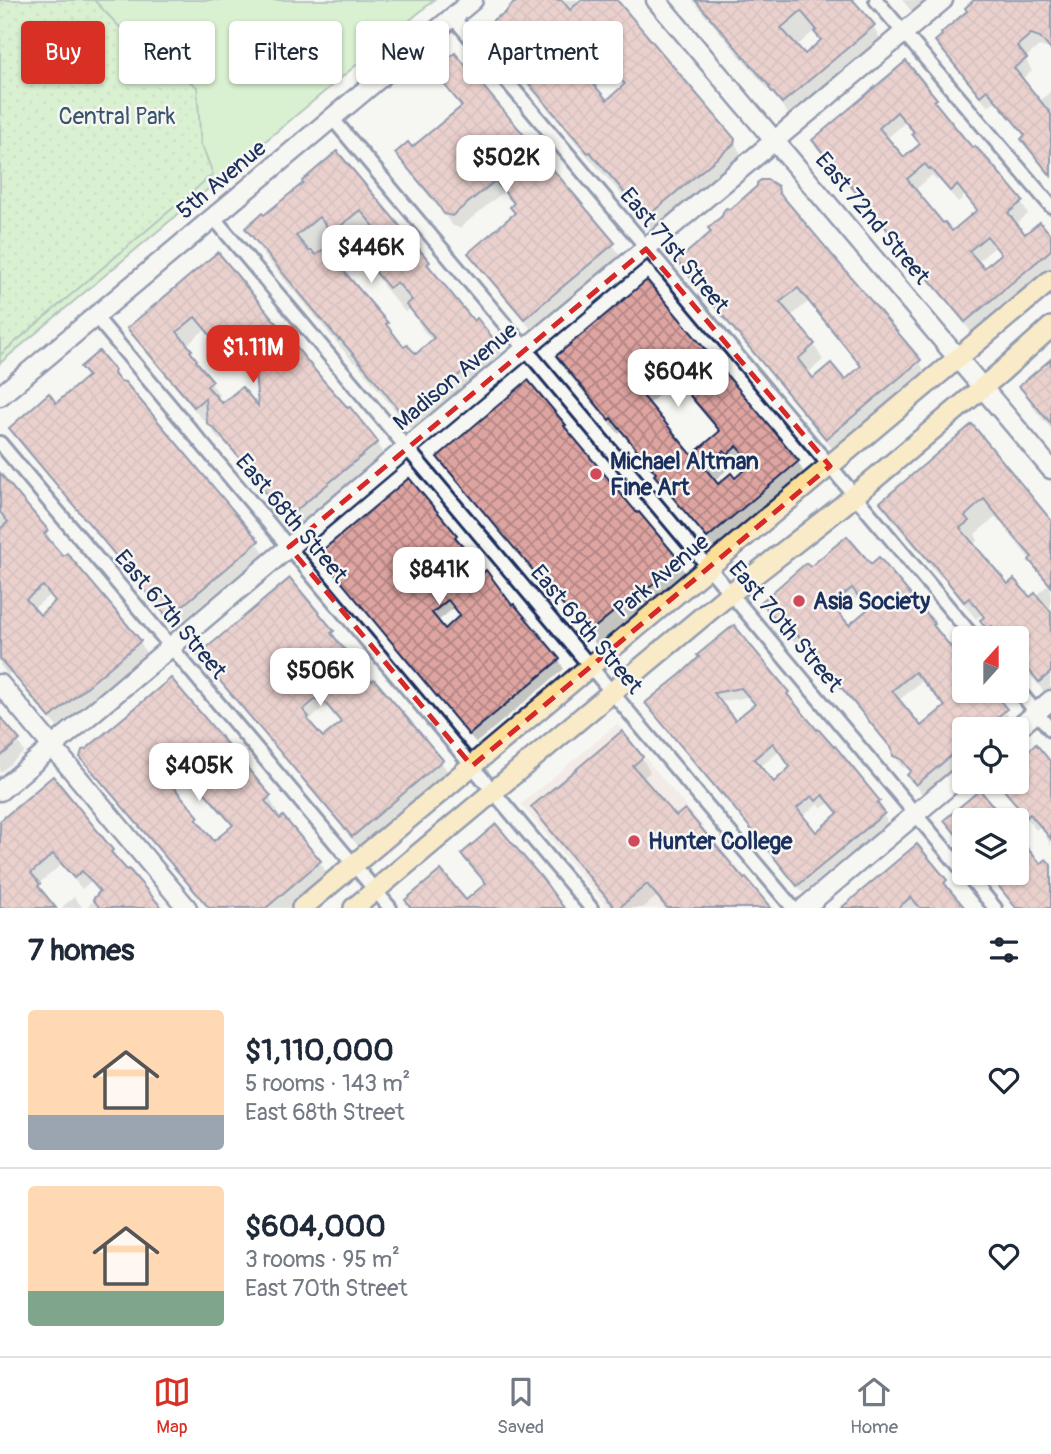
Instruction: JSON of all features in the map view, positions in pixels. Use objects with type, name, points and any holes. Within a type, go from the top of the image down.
[{"type":"main road","name":"5th Avenue","points":[[0,396],[473,0]]},
{"type":"main road","name":"East 72nd Street","points":[[656,0],[1051,469]]},
{"type":"main road","name":"Madison Avenue","points":[[0,791],[943,0]]},
{"type":"main road","name":"Park Avenue","points":[[302,908],[1051,280]]},
{"type":"main road","points":[[354,908],[731,593],[855,495],[1051,327]]},
{"type":"main road","points":[[0,684],[187,908]]},
{"type":"main road","points":[[1029,718],[1051,700]]},
{"type":"main road","points":[[804,908],[952,783]]},
{"type":"street","points":[[876,0],[1051,206]]},
{"type":"street","name":"East 71st Street","points":[[453,17],[964,626]]},
{"type":"street","name":"East 70th Street","points":[[332,118],[952,857]]},
{"type":"street","name":"East 69th Street","points":[[214,217],[793,908]]},
{"type":"street","name":"East 68th Street","points":[[95,316],[592,908]]},
{"type":"street","name":"East 67th Street","points":[[0,443],[390,908]]},
{"type":"street","points":[[1029,704],[1051,730]]},
{"type":"street","name":"East 70th Street","points":[[976,885],[995,908]]},
{"type":"highlighted area","points":[[646,249],[830,466],[472,766],[289,547]]},
{"type":"shaded area","name":"Hunter College","points":[[617,724],[771,908],[608,908],[521,804]]},
{"type":"green space","name":"Central Park","points":[[0,0],[434,0],[409,21],[356,21],[356,65],[342,77],[342,21],[229,21],[229,84],[334,84],[0,363]]},
{"type":"green space","points":[[0,0],[94,0],[119,26],[119,84],[192,84],[197,87],[201,147],[213,174],[0,355]]},
{"type":"building","points":[[520,0],[562,0],[570,10],[581,0],[617,0],[735,139],[734,144],[644,219],[619,186],[529,84],[593,84],[607,100],[625,84],[623,21],[493,21],[505,13],[512,4]]},
{"type":"building","points":[[695,0],[853,0],[875,25],[782,103]],"holes":[[[801,11],[817,30],[814,32],[821,40],[805,54],[781,28]]]},
{"type":"building","points":[[974,0],[1051,0],[1051,50],[1040,37],[1031,34],[1017,46],[1027,58],[1014,68],[1051,114],[1051,176],[1021,139],[1025,135],[987,90],[980,96],[935,41],[967,11],[965,8]]},
{"type":"building","points":[[455,53],[463,62],[463,84],[481,84],[615,243],[524,319],[468,253],[515,213],[510,207],[514,203],[495,181],[452,216],[444,214],[395,153],[408,142],[412,147],[462,106],[444,84],[449,84],[449,58]]},
{"type":"building","points":[[906,61],[965,139],[990,162],[1023,201],[1008,213],[1025,234],[1040,222],[1051,235],[1051,250],[965,322],[812,140]],"holes":[[[897,112],[914,132],[912,134],[920,144],[904,157],[879,128]],[[925,164],[950,191],[957,185],[977,210],[952,231],[907,179]],[[987,236],[1001,254],[984,268],[969,251]]]},
{"type":"building","points":[[337,151],[430,262],[427,264],[474,321],[477,318],[497,343],[406,419],[245,228],[303,183],[302,181]],"holes":[[[360,210],[389,244],[367,262],[389,288],[397,282],[412,300],[406,304],[434,338],[416,354],[407,345],[404,347],[386,324],[388,323],[342,269],[345,266],[335,250],[325,248],[316,255],[296,236],[319,217],[332,233]]]},
{"type":"building","points":[[768,180],[778,186],[779,193],[921,360],[826,439],[677,261],[711,232],[708,228],[722,216],[726,208],[731,209],[757,186],[757,183]],"holes":[[[798,288],[861,366],[845,380],[831,363],[813,378],[798,359],[815,344],[780,302]]]},
{"type":"building","points":[[218,252],[323,380],[348,408],[350,407],[378,442],[287,518],[241,464],[243,462],[214,428],[207,424],[205,398],[194,407],[127,328]],"holes":[[[195,317],[238,364],[244,359],[255,372],[258,406],[242,387],[222,403],[207,386],[213,381],[177,332]]]},
{"type":"building","points":[[647,280],[799,461],[707,538],[611,418],[609,420],[556,356]],"holes":[[[666,367],[720,431],[692,455],[638,390]],[[737,446],[752,463],[735,478],[731,473],[718,484],[704,467],[724,450],[728,454]]]},
{"type":"building","points":[[99,351],[115,370],[114,374],[120,381],[125,382],[259,541],[168,618],[9,428],[49,393],[56,403],[88,376],[80,367]]},
{"type":"building","points":[[1051,359],[1051,424],[1019,386]]},
{"type":"building","points":[[528,380],[680,561],[635,599],[633,596],[588,633],[437,457]]},
{"type":"building","points":[[972,424],[1051,520],[1051,586],[1029,560],[1032,557],[984,499],[965,516],[969,521],[960,528],[1008,584],[1014,579],[1030,597],[1035,593],[1051,612],[1051,672],[1039,682],[1029,670],[1029,626],[984,626],[980,620],[984,617],[969,598],[964,602],[880,502]]},
{"type":"building","points":[[0,473],[48,530],[44,534],[63,556],[67,553],[141,641],[50,718],[0,659],[0,529],[8,522],[0,512]],"holes":[[[43,586],[55,601],[40,615],[26,599]]]},
{"type":"building","points":[[409,478],[457,535],[455,537],[465,548],[462,550],[482,574],[486,570],[512,605],[514,604],[560,659],[469,735],[318,554]],"holes":[[[448,600],[460,615],[445,629],[432,613]]]},
{"type":"building","points":[[847,536],[871,564],[879,557],[952,648],[952,704],[1003,704],[1007,709],[998,717],[952,717],[952,755],[916,785],[907,775],[911,771],[901,759],[893,756],[892,749],[798,635],[793,639],[761,602],[806,563],[810,567]],"holes":[[[852,588],[868,609],[849,625],[832,605]],[[915,672],[945,706],[921,726],[892,691]]]},
{"type":"building","points":[[290,578],[334,631],[331,633],[339,643],[372,681],[374,679],[443,760],[352,837],[198,655]],"holes":[[[317,698],[321,698],[341,722],[323,737],[307,719],[309,717],[303,710]]]},
{"type":"building","points":[[734,625],[789,692],[787,694],[817,730],[835,746],[880,801],[877,803],[885,813],[797,886],[645,703],[681,674],[699,657],[697,655]],"holes":[[[741,688],[755,704],[735,720],[714,693]],[[773,743],[790,767],[774,782],[754,759]],[[823,795],[838,813],[816,832],[797,808],[812,796],[816,801]]]},
{"type":"building","points":[[171,678],[271,796],[265,801],[280,819],[283,816],[321,861],[266,908],[209,908],[80,757],[82,750]],"holes":[[[180,764],[233,825],[214,841],[196,819],[199,817],[165,777]]]},
{"type":"building","points":[[0,717],[20,740],[0,757]]},
{"type":"building","name":"Hunter College","points":[[622,731],[643,757],[633,766],[676,816],[685,809],[771,908],[667,908],[647,884],[619,908],[615,908],[531,807]]},
{"type":"building","points":[[1036,744],[1051,762],[1051,839],[1029,815],[1029,808],[1019,808],[1007,794],[1029,794],[1029,750]]},
{"type":"building","points":[[53,776],[113,850],[111,852],[162,908],[100,908],[93,899],[100,891],[82,871],[74,878],[53,854],[31,873],[56,908],[0,908],[0,821]]},
{"type":"building","points":[[975,794],[983,794],[995,808],[958,808]]},
{"type":"building","points":[[952,813],[952,830],[944,820]]},
{"type":"building","points":[[496,824],[564,908],[411,908],[405,900],[441,870],[466,900],[486,883],[461,854]]},
{"type":"building","points":[[917,844],[947,880],[944,883],[965,908],[920,908],[911,897],[898,908],[841,908]]},
{"type":"building","points":[[1029,850],[1041,864],[1046,859],[1051,865],[1051,908],[1016,908],[998,885],[1029,885]]},
{"type":"place","name":"Michael Altman Fine Art","points":[[596,474]]},
{"type":"place","name":"Asia Society","points":[[799,601]]},
{"type":"place","name":"Hunter College","points":[[634,841]]}]
